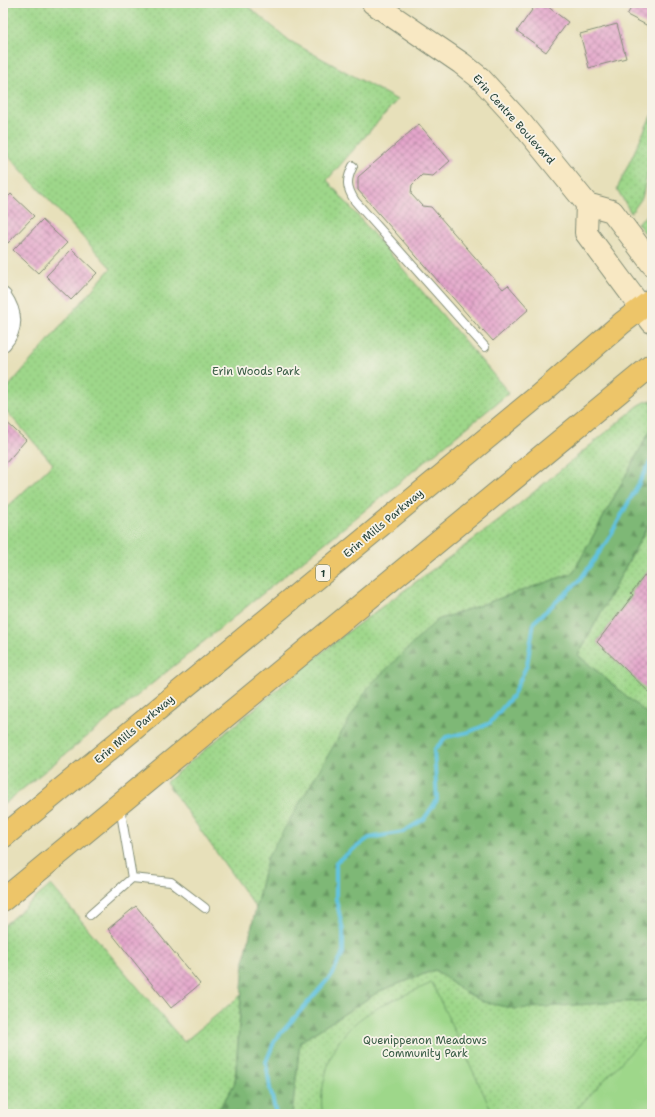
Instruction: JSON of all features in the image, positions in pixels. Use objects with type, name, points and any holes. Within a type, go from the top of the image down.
[{"type":"main road","name":"Erin Mills Parkway","points":[[3,837],[538,396],[648,310]]},
{"type":"main road","points":[[3,900],[652,365]]},
{"type":"street","name":"Erin Centre Boulevard","points":[[374,3],[461,63],[480,78],[522,124],[587,204]]},
{"type":"street","points":[[648,310],[586,233],[587,204],[612,210],[652,264]]},
{"type":"street","points":[[3,296],[9,305],[12,316],[10,332],[3,343]]},
{"type":"lane","points":[[353,166],[348,176],[348,191],[355,201],[485,347]]},
{"type":"lane","points":[[119,805],[132,878]]},
{"type":"lane","points":[[90,915],[132,878],[171,882],[205,908]]},
{"type":"green space","name":"Erin Woods Park","points":[[3,3],[244,3],[290,41],[397,100],[327,180],[509,393],[3,805],[3,511],[53,464],[3,407],[3,393],[111,268],[3,150]]},
{"type":"green space","points":[[652,114],[652,154],[642,198],[631,213],[617,189]]},
{"type":"green space","points":[[652,211],[652,235],[644,232],[637,223]]},
{"type":"green space","points":[[652,400],[652,427],[573,573],[437,620],[264,871],[256,908],[166,782],[341,637],[500,520],[638,406]]},
{"type":"green space","points":[[652,427],[652,518],[578,655],[652,718],[652,1000],[515,1009],[483,1002],[460,989],[435,970],[380,991],[300,1042],[292,1114],[216,1114],[235,1083],[244,961],[267,858],[369,686],[437,620],[573,573]]},
{"type":"green space","points":[[652,518],[652,566],[631,593],[633,595],[597,642],[652,695],[652,718],[578,655]]},
{"type":"green space","points":[[51,885],[184,1042],[241,995],[235,1083],[216,1114],[3,1114],[3,926]]},
{"type":"green space","name":"Quenippenon Meadows Community Park","points":[[435,970],[460,989],[629,1002],[652,1000],[652,1114],[292,1114],[300,1042],[380,991]]},
{"type":"green space","points":[[432,983],[493,1114],[323,1114],[322,1091],[324,1082],[331,1057],[340,1040],[351,1027],[365,1016],[396,999]]},
{"type":"green space","points":[[646,1036],[652,1042],[652,1114],[572,1114]]},
{"type":"building","points":[[537,3],[543,3],[568,22],[546,52],[517,31]]},
{"type":"building","points":[[634,3],[652,3],[652,28],[627,15]]},
{"type":"building","points":[[617,24],[626,58],[589,68],[580,34]]},
{"type":"building","points":[[419,124],[450,161],[433,176],[422,175],[412,185],[411,194],[422,206],[431,207],[503,289],[508,285],[529,309],[493,341],[483,330],[482,331],[358,190],[358,177]]},
{"type":"building","points":[[11,194],[34,216],[8,243],[3,239],[3,202]]},
{"type":"building","points":[[42,220],[67,243],[38,273],[13,250]]},
{"type":"building","points":[[72,249],[97,273],[71,300],[46,276]]},
{"type":"building","points":[[3,419],[26,440],[5,464],[3,462]]},
{"type":"building","points":[[652,566],[652,695],[597,642],[633,595],[631,593]]},
{"type":"building","points":[[136,906],[200,984],[171,1008],[108,929]]},
{"type":"waterway","points":[[276,1114],[266,1062],[275,1040],[331,976],[343,953],[343,930],[336,899],[336,862],[369,838],[403,832],[424,819],[437,800],[434,750],[446,737],[469,732],[490,723],[513,695],[527,665],[534,622],[579,581],[608,540],[652,459]]}]
